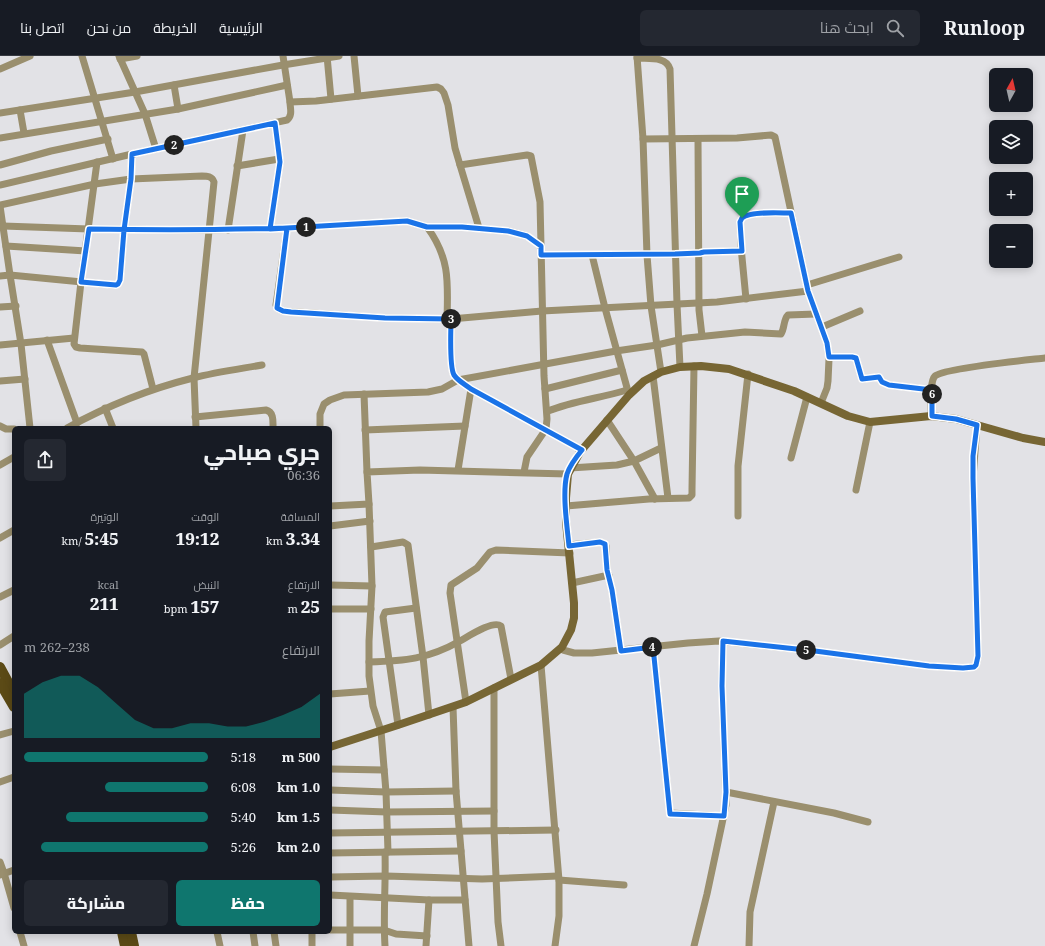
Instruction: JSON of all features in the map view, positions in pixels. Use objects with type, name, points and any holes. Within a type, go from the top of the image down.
[{"type":"main road","points":[[1,676],[12,689]]},
{"type":"main road","points":[[1,676],[12,702]]},
{"type":"main road","points":[[122,934],[125,946]]},
{"type":"main road","points":[[131,934],[134,946]]},
{"type":"street","points":[[0,69],[30,56]]},
{"type":"street","points":[[82,56],[113,159]]},
{"type":"street","points":[[136,56],[119,57],[145,114],[156,149]]},
{"type":"street","points":[[0,185],[287,120],[290,117],[290,102],[283,64],[283,56]]},
{"type":"street","points":[[0,113],[96,99],[283,64],[339,56]]},
{"type":"street","points":[[354,56],[358,96]]},
{"type":"street","points":[[327,57],[331,99]]},
{"type":"street","points":[[661,372],[651,306],[647,254],[643,139],[637,57],[662,59],[667,62],[670,69],[675,254],[680,367]]},
{"type":"street","points":[[174,85],[178,109]]},
{"type":"street","points":[[0,138],[178,109],[287,85]]},
{"type":"street","points":[[290,102],[331,99],[430,87],[441,89],[448,105],[455,148],[479,228]]},
{"type":"street","points":[[20,110],[24,133]]},
{"type":"street","points":[[270,229],[280,159],[275,123]]},
{"type":"street","points":[[228,230],[243,130]]},
{"type":"street","points":[[643,139],[698,139],[774,136],[808,288],[827,343],[829,357],[827,388],[821,403]]},
{"type":"street","points":[[0,165],[51,151],[108,139]]},
{"type":"street","points":[[698,139],[700,303],[702,336]]},
{"type":"street","points":[[0,276],[10,275],[113,285],[118,284],[120,280],[124,230],[131,179],[132,154]]},
{"type":"street","points":[[460,165],[526,155],[531,156],[540,202],[544,365],[548,411],[546,429],[527,457],[524,472]]},
{"type":"street","points":[[237,166],[280,159]]},
{"type":"street","points":[[98,162],[74,344],[77,347],[142,352],[144,354],[153,389]]},
{"type":"street","points":[[30,426],[22,344],[16,306],[4,250],[0,205],[95,184],[131,179],[202,176],[210,177],[214,182],[194,378],[196,426]]},
{"type":"street","points":[[746,299],[740,222],[744,216],[791,213]]},
{"type":"street","points":[[2,223],[89,229],[228,230],[407,221],[427,227],[479,228],[521,234],[530,238],[541,246]]},
{"type":"street","points":[[427,227],[438,242],[446,266],[454,376],[471,389],[582,450]]},
{"type":"street","points":[[287,228],[276,305],[279,310],[377,317],[449,319],[542,311],[651,306],[746,299],[808,288],[899,256]]},
{"type":"street","points":[[4,250],[86,251]]},
{"type":"street","points":[[541,255],[675,254],[742,251]]},
{"type":"street","points":[[592,254],[628,393]]},
{"type":"street","points":[[0,307],[16,306]]},
{"type":"street","points":[[822,327],[860,311]]},
{"type":"street","points":[[320,426],[320,414],[324,404],[344,395],[428,392],[442,389],[458,380],[657,345],[687,338],[745,332],[781,334],[788,315],[816,314]]},
{"type":"street","points":[[0,345],[74,338]]},
{"type":"street","points":[[47,340],[75,425],[105,408],[153,389],[194,378],[262,365]]},
{"type":"street","points":[[829,357],[856,358],[862,379],[879,377],[882,382],[889,385],[932,390]]},
{"type":"street","points":[[932,416],[932,390],[934,377],[942,373],[1002,362],[1045,358]]},
{"type":"street","points":[[566,506],[668,498],[689,498],[692,494],[694,366]]},
{"type":"street","points":[[332,746],[398,726],[466,702],[541,664],[562,647],[571,630],[574,618],[566,506],[569,471],[582,450],[628,393],[644,381],[661,372],[680,367],[694,366],[729,369],[748,374],[807,397],[848,416],[870,422],[932,416],[956,419],[1023,438],[1045,442]]},
{"type":"street","points":[[545,389],[622,370]]},
{"type":"street","points":[[738,516],[738,466],[748,374]]},
{"type":"street","points":[[653,376],[668,498]]},
{"type":"street","points":[[0,381],[25,379]]},
{"type":"street","points":[[458,470],[471,389]]},
{"type":"street","points":[[548,411],[567,404],[628,393]]},
{"type":"street","points":[[364,394],[372,586],[369,662],[370,691],[375,716],[381,731],[388,831],[384,930],[385,946]]},
{"type":"street","points":[[791,458],[807,397]]},
{"type":"street","points":[[105,408],[112,426]]},
{"type":"street","points":[[195,417],[266,410],[270,411],[272,414],[273,426]]},
{"type":"street","points":[[607,420],[634,461],[655,499]]},
{"type":"street","points":[[856,490],[870,422]]},
{"type":"street","points":[[562,647],[563,650],[574,654],[621,651],[688,642],[723,641],[929,666],[970,668],[976,665],[978,656],[973,456],[977,425]]},
{"type":"street","points":[[0,426],[6,429],[12,429]]},
{"type":"street","points":[[365,430],[465,426]]},
{"type":"street","points":[[367,472],[420,470],[524,472],[569,471],[617,465],[634,461],[661,448]]},
{"type":"street","points":[[0,465],[12,458]]},
{"type":"street","points":[[332,506],[369,504]]},
{"type":"street","points":[[332,526],[370,521]]},
{"type":"street","points":[[0,538],[12,531]]},
{"type":"street","points":[[371,547],[403,542],[408,545],[429,715]]},
{"type":"street","points":[[466,702],[450,587],[453,583],[477,568],[490,552],[496,550],[569,549],[600,542],[605,544],[621,651]]},
{"type":"street","points":[[572,583],[609,576]]},
{"type":"street","points":[[332,584],[372,586]]},
{"type":"street","points":[[0,597],[12,591]]},
{"type":"street","points":[[398,726],[383,615],[385,612],[389,611],[416,608]]},
{"type":"street","points":[[332,609],[371,610]]},
{"type":"street","points":[[369,662],[398,661],[423,657],[458,643],[494,624],[502,626],[511,679]]},
{"type":"street","points":[[0,645],[12,637]]},
{"type":"street","points":[[694,946],[724,816],[726,792],[722,686],[723,641]]},
{"type":"street","points":[[653,647],[670,814],[724,816]]},
{"type":"street","points":[[541,664],[559,878],[559,910],[555,946]]},
{"type":"street","points":[[494,688],[494,831],[498,922],[501,946]]},
{"type":"street","points":[[332,694],[370,691]]},
{"type":"street","points":[[453,707],[456,790],[459,811],[469,946]]},
{"type":"street","points":[[0,735],[12,732]]},
{"type":"street","points":[[332,769],[384,770]]},
{"type":"street","points":[[0,782],[12,778]]},
{"type":"street","points":[[332,790],[446,792],[456,790]]},
{"type":"street","points":[[726,792],[834,813],[868,822]]},
{"type":"street","points":[[749,946],[750,912],[774,802]]},
{"type":"street","points":[[332,810],[387,812],[494,811]]},
{"type":"street","points":[[332,833],[556,830]]},
{"type":"street","points":[[332,853],[461,851]]},
{"type":"street","points":[[0,862],[2,874],[12,902]]},
{"type":"street","points":[[2,874],[12,871]]},
{"type":"street","points":[[332,877],[386,876],[559,878],[624,885]]},
{"type":"street","points":[[332,895],[430,900],[465,900]]},
{"type":"street","points":[[350,896],[350,946]]},
{"type":"street","points":[[426,946],[430,900]]},
{"type":"street","points":[[332,930],[384,930],[396,934],[426,936]]},
{"type":"street","points":[[21,934],[24,946]]},
{"type":"street","points":[[217,934],[220,946]]},
{"type":"street","points":[[253,934],[255,946]]},
{"type":"street","points":[[274,934],[276,946]]},
{"type":"street","points":[[312,934],[312,946]]},
{"type":"route","points":[[742,218],[740,222],[742,251],[675,254],[541,255],[541,246],[527,236],[521,234],[479,228],[427,227],[422,224],[407,221],[390,221],[270,229],[228,230],[124,230],[89,229],[81,282],[116,285],[120,280],[124,230],[131,179],[132,154],[275,123],[280,162],[270,229],[287,228],[276,305],[277,308],[279,310],[291,312],[385,318],[451,319],[452,365],[454,376],[471,389],[582,450],[573,463],[568,474],[566,522],[569,546],[600,542],[605,544],[607,570],[612,590],[621,651],[653,647],[670,814],[724,816],[726,792],[722,686],[723,641],[929,666],[970,668],[974,667],[978,662],[973,478],[973,456],[977,425],[956,419],[932,416],[932,390],[889,385],[882,382],[879,377],[862,379],[858,360],[856,358],[829,357],[827,343],[808,291],[791,213],[752,214],[742,218]]}]
